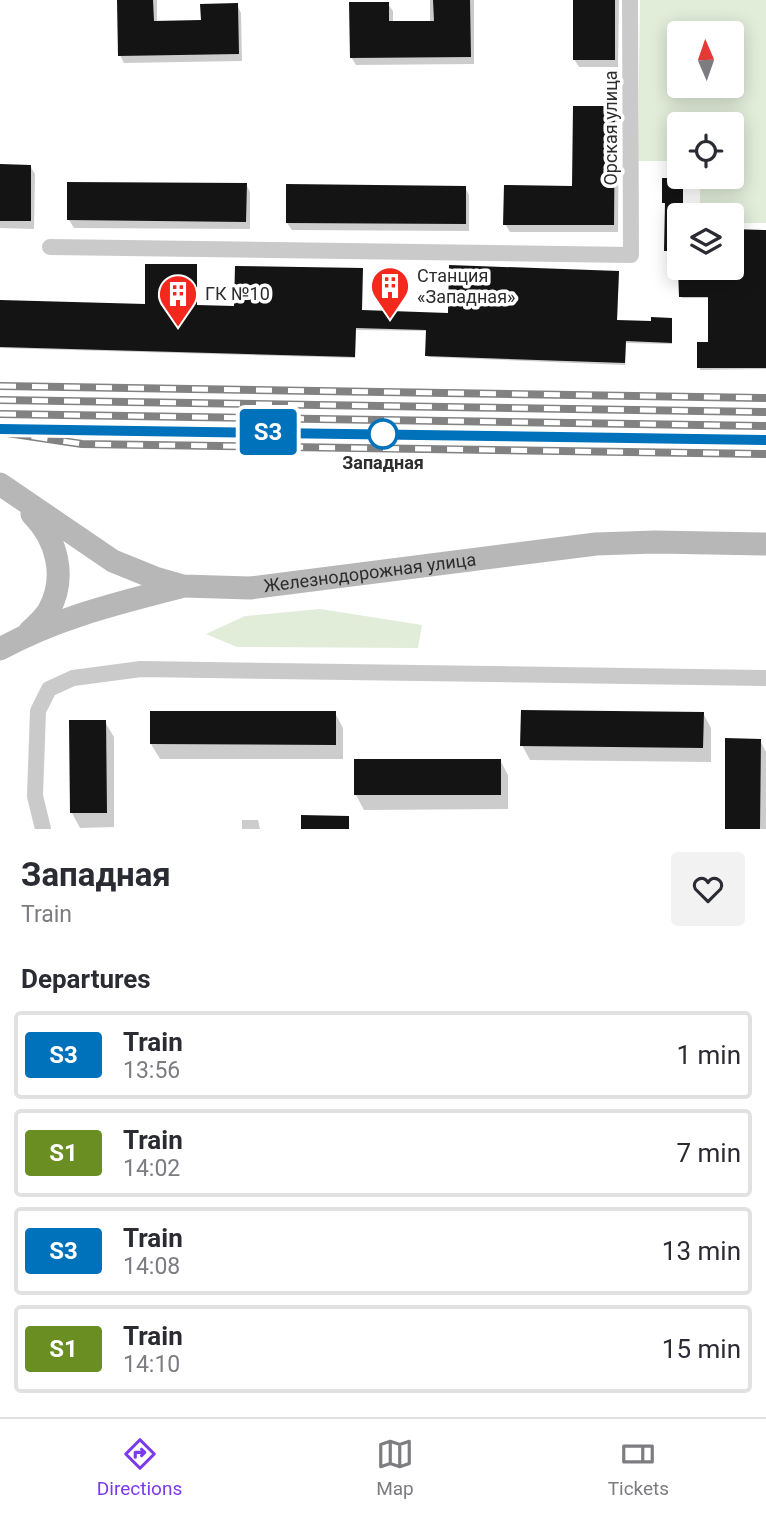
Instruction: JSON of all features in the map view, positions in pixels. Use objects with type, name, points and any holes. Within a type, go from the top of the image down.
[{"type":"main road","name":"Железнодорожная улица","points":[[0,484],[113,561],[183,586],[250,588],[596,544],[766,544]]},
{"type":"main road","points":[[0,484],[39,521],[53,542],[58,559],[59,580],[48,612],[26,635]]},
{"type":"main road","points":[[0,649],[26,635],[78,615],[183,586]]},
{"type":"street","name":"Орская улица","points":[[50,247],[631,255],[630,0]]},
{"type":"street","points":[[43,829],[35,796],[38,710],[49,689],[73,678],[141,669],[766,678]]},
{"type":"green space","points":[[640,0],[766,0],[766,223],[744,223],[744,203],[700,203],[700,189],[744,189],[744,112],[667,112],[667,161],[638,161]]},
{"type":"green space","points":[[320,609],[422,625],[418,648],[237,647],[206,634],[245,616]]},
{"type":"building","points":[[117,0],[153,0],[154,21],[201,20],[200,4],[238,3],[239,54],[118,56]]},
{"type":"building","points":[[433,0],[470,0],[471,57],[350,58],[349,2],[389,2],[389,21],[434,21]]},
{"type":"building","points":[[573,0],[615,0],[615,60],[573,60]]},
{"type":"building","points":[[573,106],[615,106],[614,225],[503,225],[504,185],[572,186]]},
{"type":"building","points":[[0,164],[31,165],[31,221],[0,221]]},
{"type":"building","points":[[662,178],[667,178],[667,189],[683,189],[683,203],[667,203],[667,251],[664,251],[665,203],[662,203]]},
{"type":"building","points":[[67,182],[247,183],[246,222],[67,220]]},
{"type":"building","points":[[286,184],[466,186],[466,224],[286,223]]},
{"type":"building","points":[[744,229],[766,230],[766,368],[697,368],[697,342],[708,342],[708,297],[679,297],[678,280],[744,280]]},
{"type":"building","points":[[145,264],[197,264],[197,305],[234,306],[235,266],[363,268],[362,310],[448,313],[449,265],[619,271],[617,320],[651,321],[651,317],[672,318],[672,343],[626,341],[625,363],[425,356],[426,330],[356,328],[355,357],[0,347],[0,300],[145,304]]},
{"type":"building","points":[[521,710],[704,712],[703,748],[520,746]]},
{"type":"building","points":[[150,711],[336,711],[336,745],[150,744]]},
{"type":"building","points":[[69,720],[106,720],[107,813],[70,813]]},
{"type":"building","points":[[725,738],[761,739],[760,829],[725,829]]},
{"type":"building","points":[[354,759],[501,759],[501,795],[354,795]]},
{"type":"building","points":[[301,815],[349,816],[349,829],[301,829]]},
{"type":"railway","points":[[0,386],[766,398]]},
{"type":"railway","points":[[0,400],[766,412]]},
{"type":"railway","points":[[0,414],[766,426]]},
{"type":"railway","points":[[35,429],[766,440]]},
{"type":"railway","points":[[0,432],[82,444],[766,454]]},
{"type":"train","name":"S3","points":[[0,429],[766,440]]},
{"type":"place","name":"Станция «Западная»","points":[[390,320]]},
{"type":"place","name":"ГК №10","points":[[178,328]]},
{"type":"place","name":"Западная","points":[[383,434]]}]
